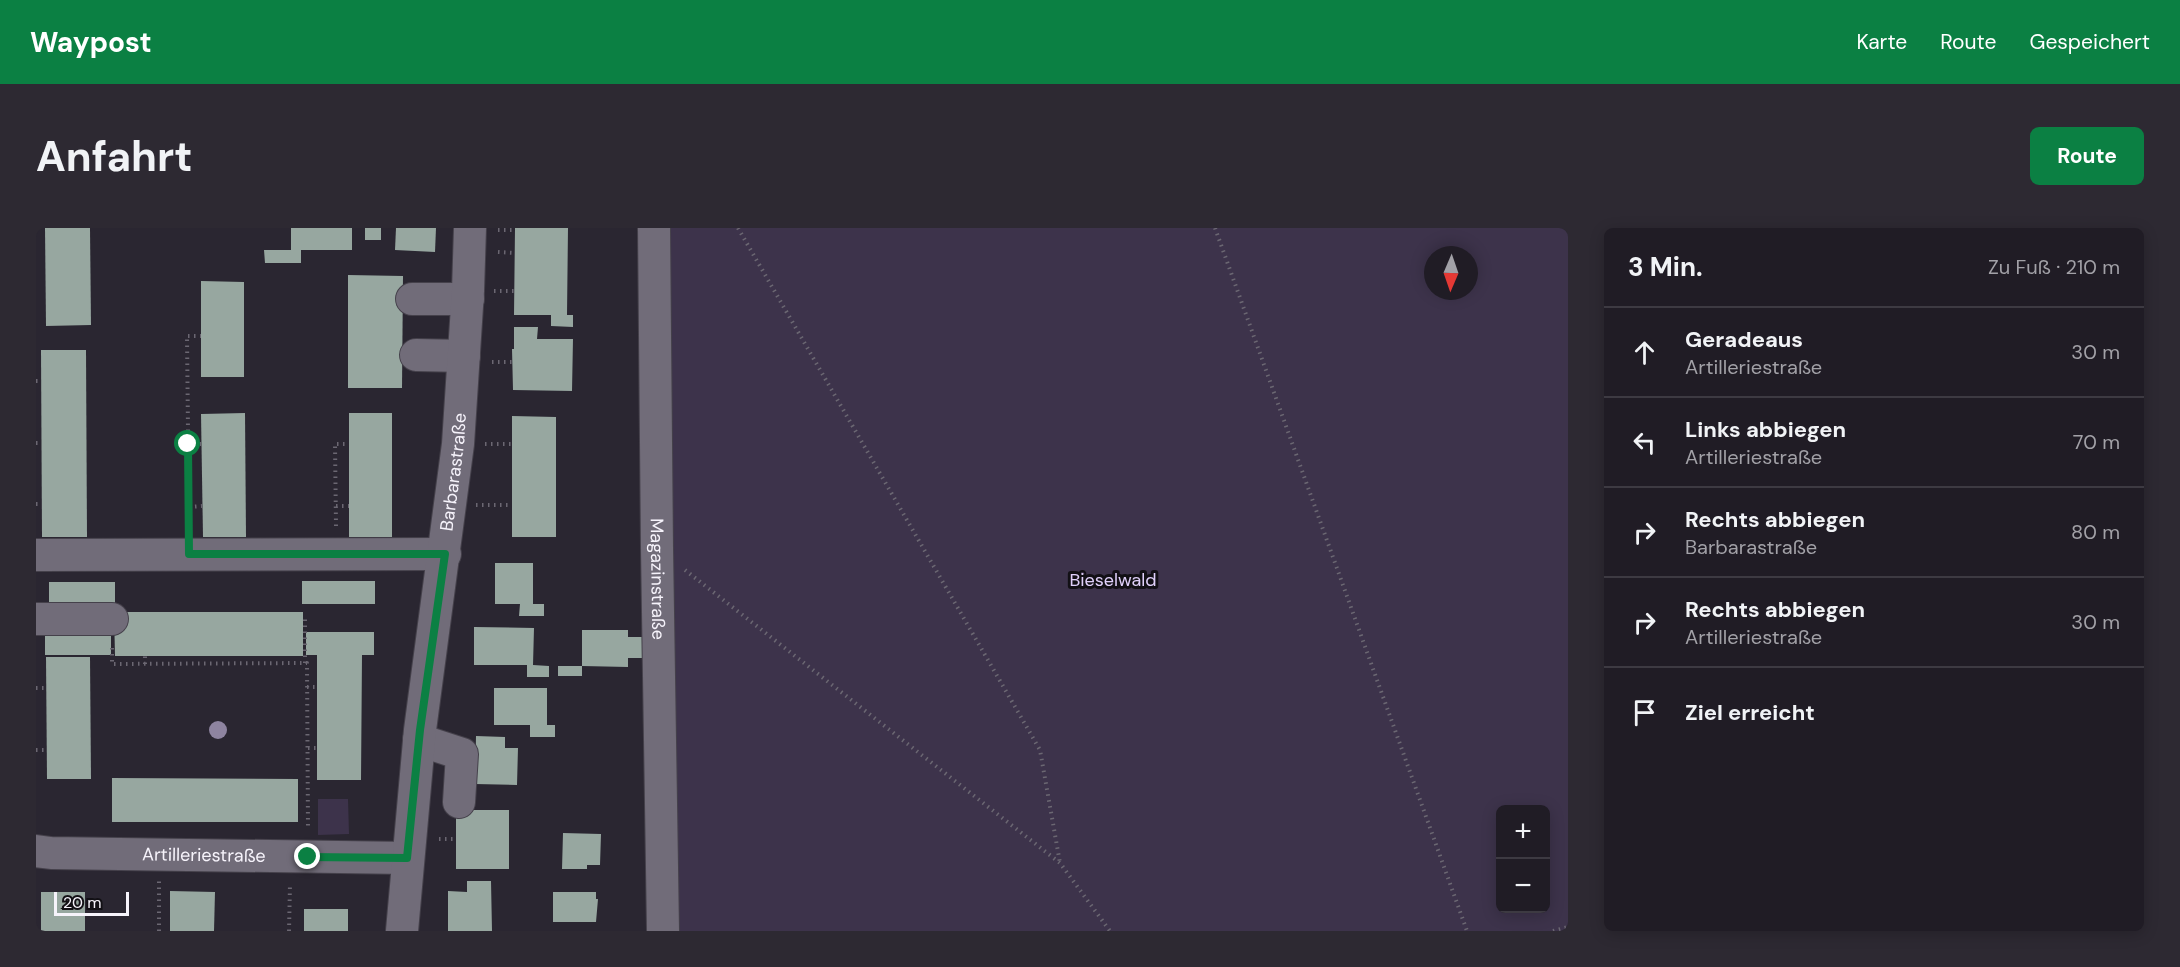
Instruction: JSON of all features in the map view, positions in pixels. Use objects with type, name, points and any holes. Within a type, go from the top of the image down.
[{"type":"street","name":"Barbarastraße","points":[[402,931],[419,740],[458,444],[468,299],[470,228]]},
{"type":"street","name":"Magazinstraße","points":[[654,228],[663,931]]},
{"type":"street","points":[[412,299],[468,299]]},
{"type":"street","points":[[416,355],[464,356]]},
{"type":"street","points":[[36,555],[445,554]]},
{"type":"street","points":[[36,619],[112,619]]},
{"type":"street","points":[[419,740],[462,754],[459,802]]},
{"type":"street","name":"Artilleriestraße","points":[[36,851],[407,858]]},
{"type":"path","points":[[738,228],[1040,750],[1060,863]]},
{"type":"path","points":[[1215,228],[1467,931]]},
{"type":"path","points":[[189,554],[187,336],[201,336]]},
{"type":"path","points":[[188,444],[201,444]]},
{"type":"path","points":[[337,554],[335,444],[349,444]]},
{"type":"path","points":[[36,504],[42,504]]},
{"type":"path","points":[[189,507],[202,506]]},
{"type":"path","points":[[336,506],[349,506]]},
{"type":"path","points":[[657,548],[1060,863],[1110,931]]},
{"type":"path","points":[[112,619],[112,664],[305,663]]},
{"type":"path","points":[[289,931],[299,857],[308,748],[305,619]]},
{"type":"path","points":[[145,656],[145,664]]},
{"type":"path","points":[[208,656],[208,664]]},
{"type":"path","points":[[271,656],[271,663]]},
{"type":"path","points":[[307,687],[317,687]]},
{"type":"path","points":[[36,688],[46,688]]},
{"type":"path","points":[[308,748],[317,748]]},
{"type":"path","points":[[36,750],[46,750]]},
{"type":"path","points":[[159,854],[159,931]]},
{"type":"path","points":[[1553,931],[1568,927]]},
{"type":"green space","name":"Bieselwald","points":[[659,228],[1568,228],[1568,931],[675,931]]},
{"type":"green space","points":[[318,799],[348,799],[349,834],[318,835]]},
{"type":"building","points":[[45,228],[90,228],[91,325],[46,326]]},
{"type":"building","points":[[291,228],[352,228],[352,250],[301,250],[301,263],[265,263],[264,250],[291,250]]},
{"type":"building","points":[[365,228],[381,228],[381,240],[365,240]]},
{"type":"building","points":[[396,228],[436,228],[435,252],[395,250]]},
{"type":"building","points":[[515,228],[568,228],[567,315],[573,315],[573,327],[551,326],[551,315],[514,315]]},
{"type":"building","points":[[348,275],[403,276],[402,388],[348,388]]},
{"type":"building","points":[[201,281],[244,282],[244,377],[201,377]]},
{"type":"building","points":[[514,327],[538,327],[537,339],[573,339],[572,391],[513,390]]},
{"type":"building","points":[[41,350],[86,350],[87,537],[42,537]]},
{"type":"building","points":[[245,413],[246,537],[203,537],[201,414]]},
{"type":"building","points":[[349,413],[392,413],[392,537],[349,537]]},
{"type":"building","points":[[512,416],[556,417],[556,537],[512,537]]},
{"type":"building","points":[[495,563],[533,563],[533,604],[544,604],[544,616],[519,616],[520,604],[495,604]]},
{"type":"building","points":[[302,581],[375,581],[375,604],[302,604]]},
{"type":"building","points":[[49,582],[115,582],[115,604],[49,604]]},
{"type":"building","points":[[114,612],[303,612],[303,656],[115,656]]},
{"type":"building","points":[[474,627],[534,628],[533,665],[549,666],[549,677],[527,677],[527,665],[474,665]]},
{"type":"building","points":[[582,630],[628,630],[628,637],[649,637],[648,658],[628,658],[628,667],[582,666]]},
{"type":"building","points":[[306,632],[374,632],[374,655],[362,655],[361,780],[317,780],[317,655],[306,655]]},
{"type":"building","points":[[45,633],[111,634],[111,655],[45,655]]},
{"type":"building","points":[[46,657],[90,657],[91,779],[47,779]]},
{"type":"building","points":[[558,666],[582,666],[582,676],[558,676]]},
{"type":"building","points":[[494,688],[547,688],[547,725],[555,725],[555,737],[530,737],[530,725],[494,725]]},
{"type":"building","points":[[476,736],[505,737],[505,748],[518,748],[517,785],[475,784]]},
{"type":"building","points":[[112,778],[298,779],[298,822],[112,822]]},
{"type":"building","points":[[456,810],[509,810],[509,869],[456,869]]},
{"type":"building","points":[[563,833],[601,834],[600,865],[587,865],[587,869],[562,869]]},
{"type":"building","points":[[467,881],[491,881],[492,931],[448,931],[448,891],[467,892]]},
{"type":"building","points":[[170,891],[215,892],[214,931],[170,931]]},
{"type":"building","points":[[41,892],[85,892],[85,931],[41,931]]},
{"type":"building","points":[[553,892],[596,892],[596,899],[598,899],[596,922],[553,922]]},
{"type":"building","points":[[304,909],[348,909],[348,931],[304,931]]},
{"type":"route","points":[[188,444],[189,554],[445,554],[420,730],[407,858],[308,857]]}]
